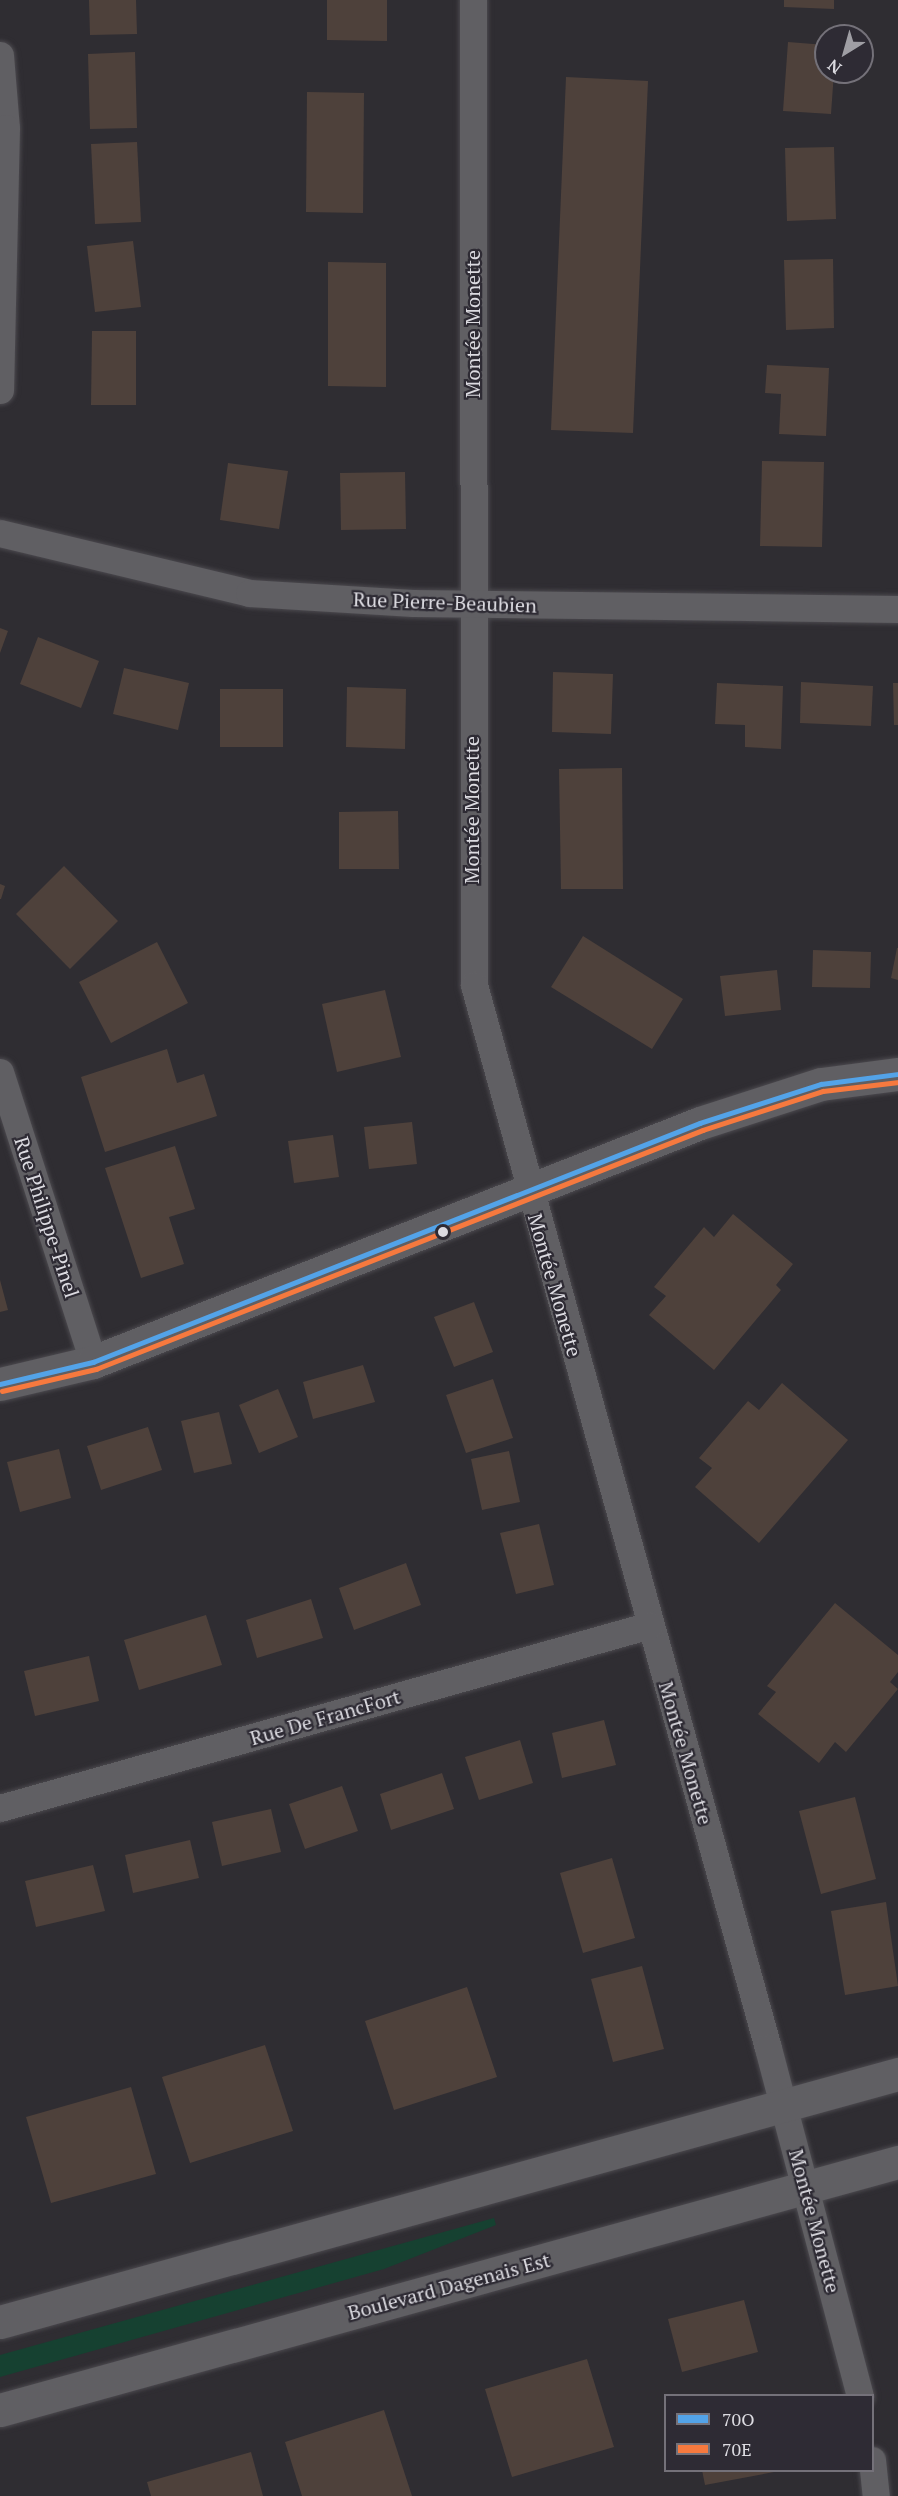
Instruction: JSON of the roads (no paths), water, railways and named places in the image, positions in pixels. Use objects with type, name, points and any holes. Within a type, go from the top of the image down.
[{"type":"main road","points":[[0,1384],[93,1362],[700,1123],[820,1084],[898,1074]]},
{"type":"main road","points":[[0,2322],[898,2074]]},
{"type":"main road","name":"Boulevard Dagenais Est","points":[[0,2410],[898,2162]]},
{"type":"street","name":"Montée Monette","points":[[473,0],[472,968],[480,1015],[806,2187],[859,2394]]},
{"type":"street","points":[[0,55],[3,127],[0,390]]},
{"type":"street","name":"Rue Pierre-Beaubien","points":[[0,533],[249,593],[471,604],[898,609]]},
{"type":"street","name":"Rue Philippe-Pinel","points":[[0,1072],[93,1362]]},
{"type":"street","name":"Rue De FrancFort","points":[[0,1809],[650,1625]]},
{"type":"street","points":[[874,2472],[876,2496]]}]
